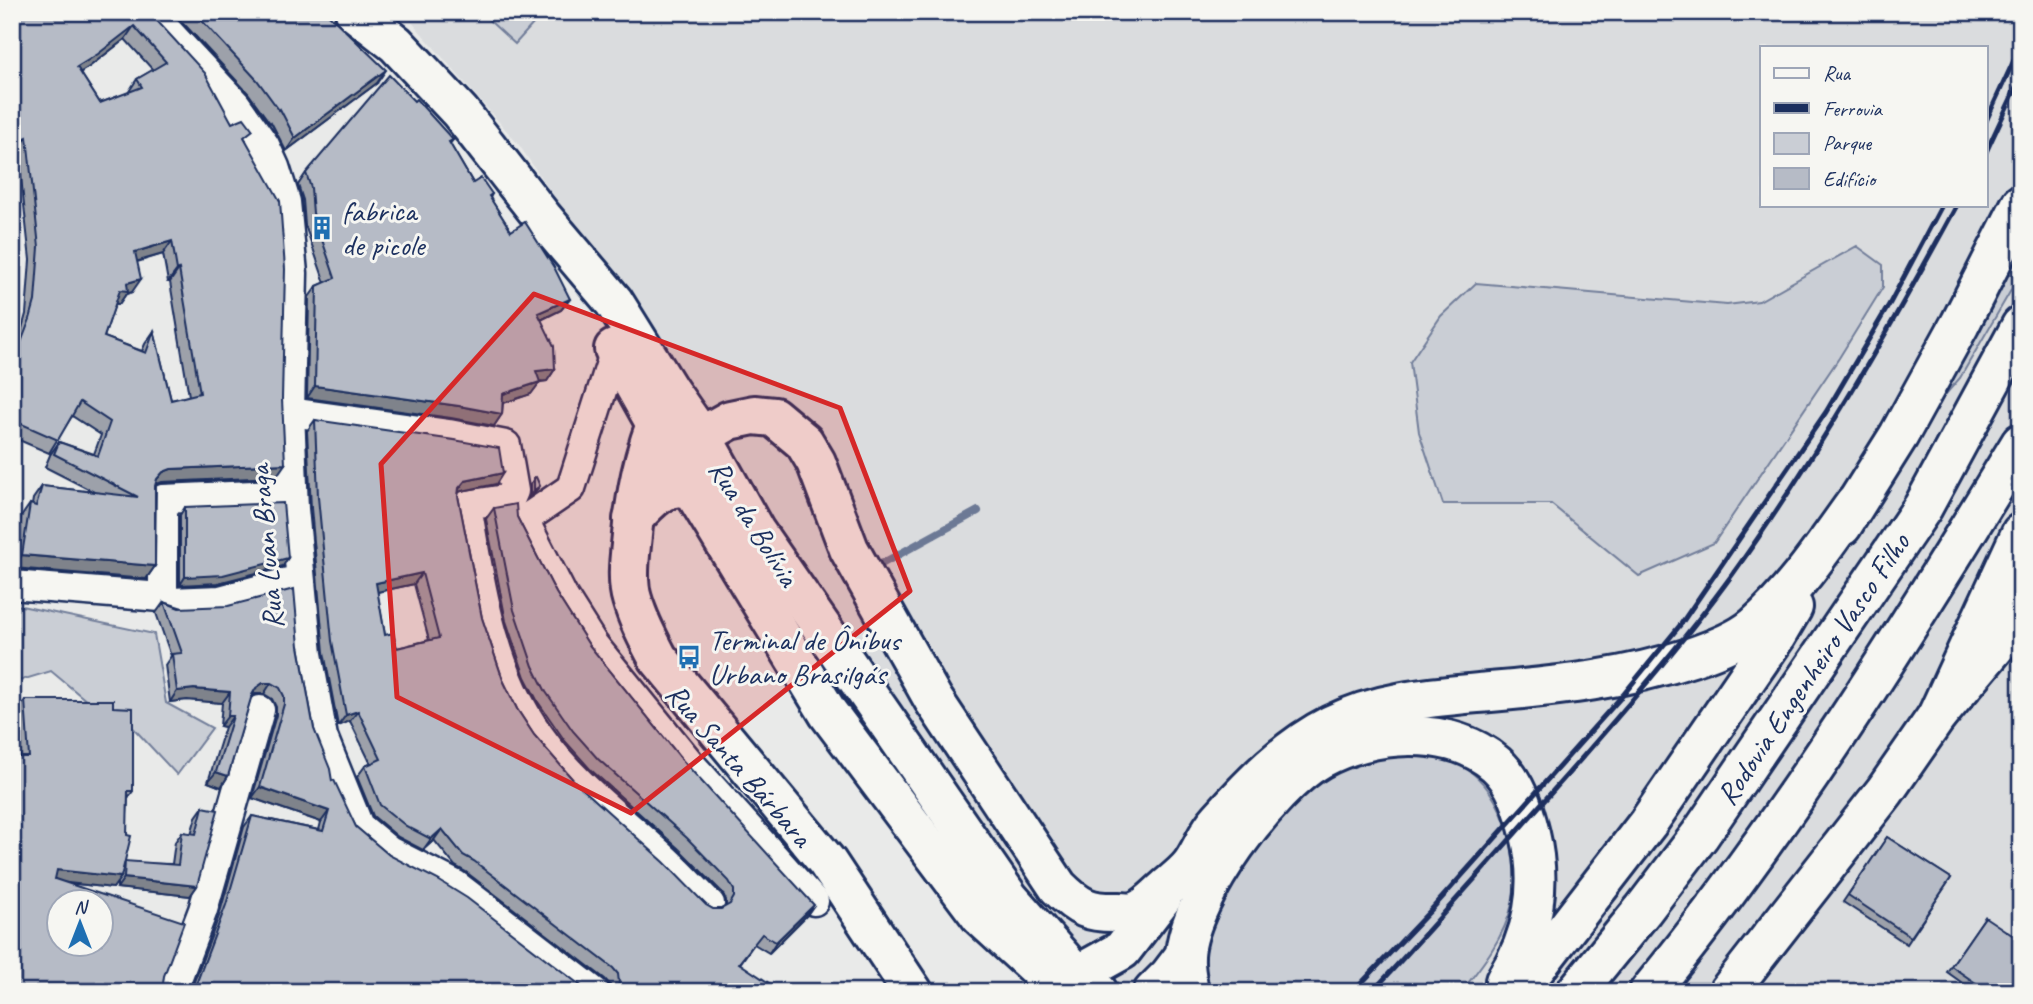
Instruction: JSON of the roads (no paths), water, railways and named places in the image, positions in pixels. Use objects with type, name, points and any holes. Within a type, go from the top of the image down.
[{"type":"main road","name":"Rua da Bolívia","points":[[355,12],[396,44],[460,112],[543,218],[614,302],[663,408],[692,489],[828,713],[901,813],[981,917],[1079,986]]},
{"type":"main road","points":[[1513,992],[1532,973],[1648,823],[1776,636],[1911,413],[2021,204]]},
{"type":"main road","name":"Rua da Bolívia","points":[[543,218],[615,350],[663,408],[705,442],[755,531],[858,682],[1009,898],[1079,986]]},
{"type":"main road","name":"Rodovia Engenheiro Vasco Filho","points":[[1576,992],[1643,911],[1700,835],[1923,507],[2021,326]]},
{"type":"main road","points":[[663,408],[640,472],[629,561],[631,596],[643,630],[658,658],[827,862],[913,992]]},
{"type":"main road","points":[[633,519],[661,492],[683,486],[692,489],[705,442],[714,429],[730,420],[754,415],[774,417],[804,442],[816,462],[849,549],[933,699],[1058,887],[1085,909],[1098,912],[1135,912],[1174,882]]},
{"type":"main road","name":"Rodovia Engenheiro Vasco Filho","points":[[1649,992],[1691,941],[1846,724],[2021,443]]},
{"type":"main road","points":[[1079,986],[1122,950],[1191,864],[1209,831],[1247,788],[1288,752],[1331,726],[1380,705],[1428,697],[1569,685],[1666,666],[1705,653],[1752,629],[1783,599],[1854,505]]},
{"type":"main road","points":[[1937,716],[2021,533]]},
{"type":"main road","points":[[1728,992],[1885,791],[1937,716],[2021,616]]},
{"type":"main road","points":[[1153,992],[1169,976],[1186,973],[1195,916],[1222,864],[1252,821],[1290,782],[1319,760],[1359,741],[1427,736],[1467,747],[1495,763],[1513,784],[1525,813],[1533,844],[1535,905],[1528,936],[1498,992]]},
{"type":"street","name":"Rua Luan Braga","points":[[150,12],[236,104],[265,145],[286,202],[293,274],[290,412],[294,509],[308,654],[323,737],[359,826],[389,852],[456,884],[595,992]]},
{"type":"street","name":"Rua Santa Bárbara","points":[[615,350],[571,488],[524,520],[563,596],[594,645],[688,762],[814,901]]},
{"type":"street","points":[[290,412],[506,444],[514,491],[511,498],[467,505],[476,562],[507,677],[538,735],[564,767],[614,815],[655,849],[710,904]]},
{"type":"street","points":[[163,597],[163,499],[277,494]]},
{"type":"street","points":[[12,584],[163,597],[171,602],[220,600],[288,582]]},
{"type":"street","points":[[172,992],[203,910],[260,710]]},
{"type":"waterway","points":[[874,568],[978,511]]},
{"type":"railway","points":[[1988,117],[2021,45]]},
{"type":"railway","points":[[1988,148],[2021,77]]},
{"type":"railway","points":[[1353,992],[1431,910],[1623,695],[1681,624],[1826,412],[1890,303],[1941,206]]},
{"type":"railway","points":[[1372,992],[1610,726],[1713,601],[1793,486],[1850,394],[1956,206]]},
{"type":"place","name":"fabrica de picole","points":[[322,228]]},
{"type":"place","name":"Terminal de Ônibus Urbano Brasilgás","points":[[689,657]]}]
